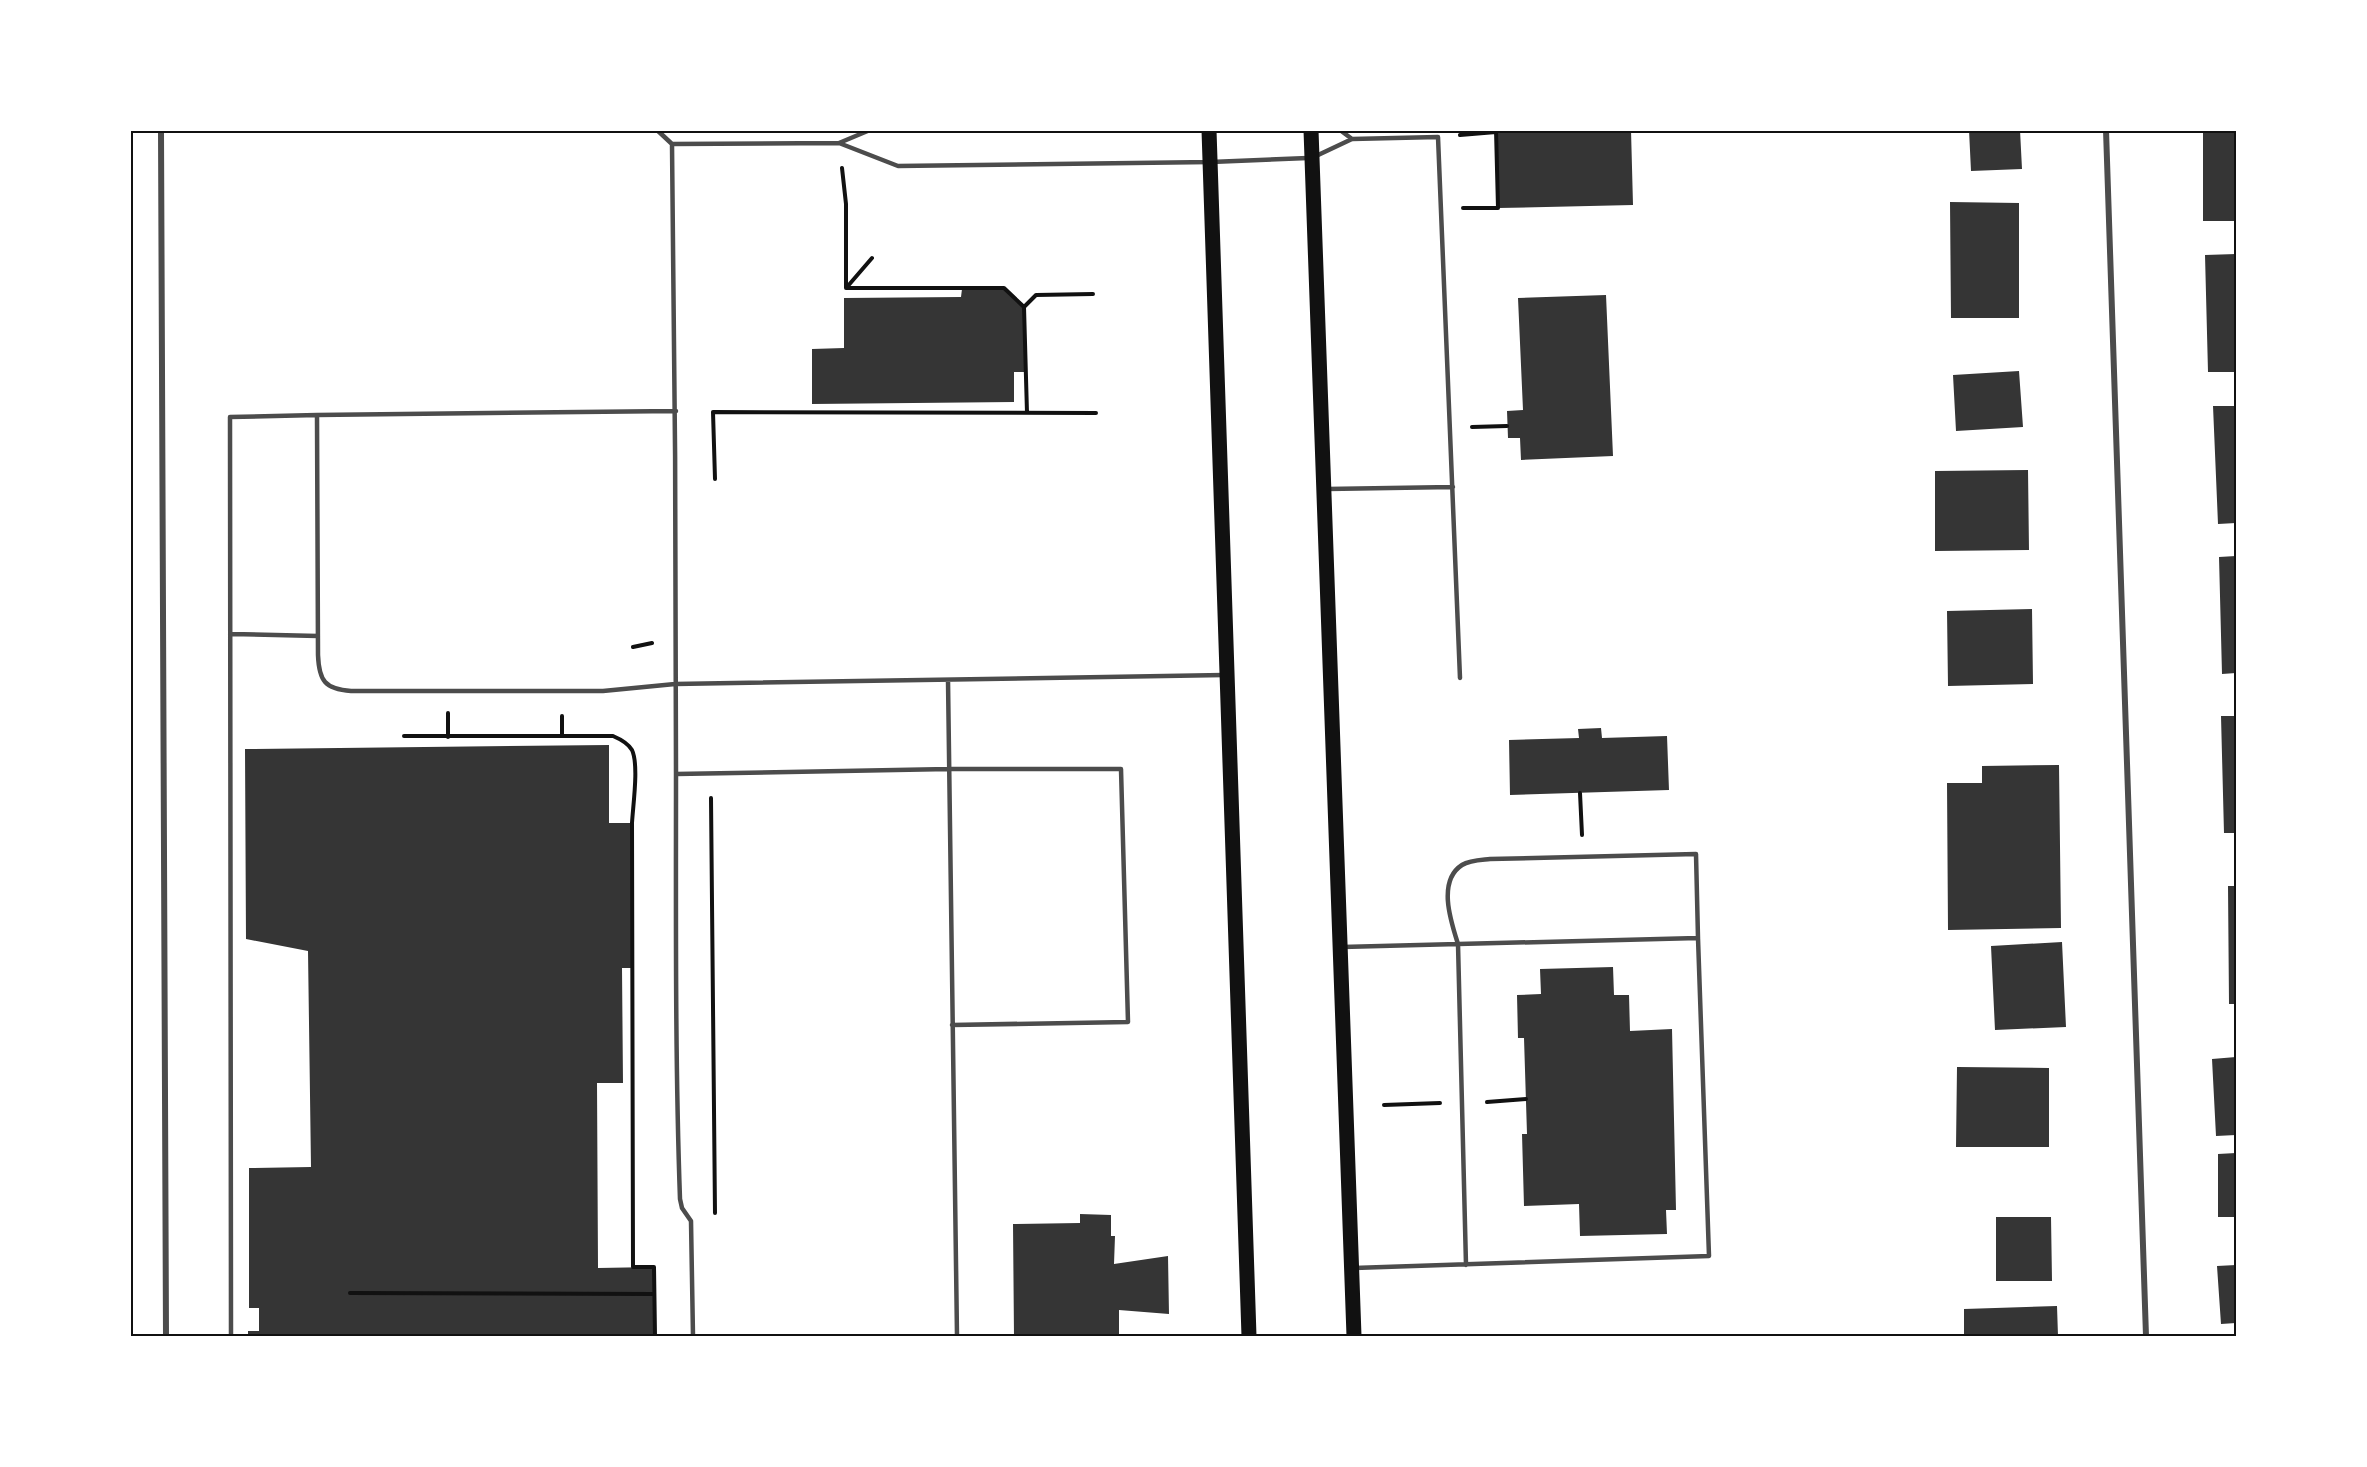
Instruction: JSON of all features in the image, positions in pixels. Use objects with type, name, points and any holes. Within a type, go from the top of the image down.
[{"type":"main road","points":[[1209,130],[1249,1336]]},
{"type":"main road","points":[[1311,130],[1354,1336]]},
{"type":"street","points":[[161,130],[166,1336]]},
{"type":"street","points":[[2106,130],[2146,1336]]},
{"type":"lane","points":[[657,130],[672,144],[839,143],[898,166],[1211,162],[1312,158],[1352,139],[1438,134],[1460,678]]},
{"type":"lane","points":[[839,143],[870,130]]},
{"type":"lane","points":[[1340,130],[1352,139]]},
{"type":"lane","points":[[672,144],[676,411],[675,914],[678,1154],[680,1199],[682,1208],[691,1221],[693,1336]]},
{"type":"lane","points":[[231,1336],[230,417],[676,411]]},
{"type":"lane","points":[[317,415],[319,671],[325,683],[336,690],[603,691],[675,684],[1227,675]]},
{"type":"lane","points":[[1324,489],[1453,487]]},
{"type":"lane","points":[[231,634],[318,636]]},
{"type":"lane","points":[[948,680],[957,1336]]},
{"type":"lane","points":[[676,774],[949,769],[1121,769],[1128,1022],[952,1025]]},
{"type":"lane","points":[[1351,1268],[1466,1265],[1709,1256],[1696,854],[1490,859],[1462,864],[1453,873],[1449,887],[1449,913],[1458,944],[1466,1265]]},
{"type":"lane","points":[[1341,947],[1698,938]]},
{"type":"path","points":[[1438,134],[1496,131],[1498,208],[1442,208]]},
{"type":"path","points":[[839,143],[846,204],[846,288]]},
{"type":"path","points":[[846,288],[872,258]]},
{"type":"path","points":[[846,288],[1004,288],[1023,307],[1027,412]]},
{"type":"path","points":[[1023,307],[1036,295],[1093,294]]},
{"type":"path","points":[[715,479],[713,412],[1096,413]]},
{"type":"path","points":[[1451,428],[1507,426]]},
{"type":"path","points":[[404,736],[613,736],[624,741],[632,751],[634,765],[632,831],[633,1267],[654,1267],[655,1336]]},
{"type":"path","points":[[711,773],[715,1220]]},
{"type":"path","points":[[1580,794],[1582,836]]},
{"type":"path","points":[[1487,1102],[1526,1099]]},
{"type":"path","points":[[1384,1105],[1441,1103]]},
{"type":"path","points":[[350,1293],[654,1294]]},
{"type":"building","points":[[1496,130],[1631,130],[1633,205],[1498,208]]},
{"type":"building","points":[[1969,130],[2020,130],[2022,169],[1971,171]]},
{"type":"building","points":[[2203,130],[2236,130],[2236,221],[2203,221]]},
{"type":"building","points":[[1950,202],[2019,203],[2019,318],[1951,318]]},
{"type":"building","points":[[2236,254],[2236,372],[2208,372],[2205,255]]},
{"type":"building","points":[[1004,288],[1024,307],[1025,372],[1014,372],[1014,402],[812,404],[812,349],[844,348],[844,298],[961,297],[962,289]]},
{"type":"building","points":[[1606,295],[1613,456],[1521,460],[1520,438],[1508,438],[1507,411],[1523,410],[1518,298]]},
{"type":"building","points":[[2019,371],[2023,427],[1956,431],[1953,375]]},
{"type":"building","points":[[2213,406],[2236,406],[2236,523],[2218,524]]},
{"type":"building","points":[[2028,470],[2029,550],[1935,551],[1935,471]]},
{"type":"building","points":[[2236,556],[2236,673],[2222,674],[2219,557]]},
{"type":"building","points":[[2032,609],[2033,684],[1948,686],[1947,611]]},
{"type":"building","points":[[2221,716],[2236,716],[2236,833],[2224,833]]},
{"type":"building","points":[[1601,728],[1602,738],[1667,736],[1669,790],[1510,795],[1509,740],[1579,738],[1578,729]]},
{"type":"building","points":[[609,745],[609,823],[632,823],[633,968],[622,968],[623,1083],[597,1083],[598,1268],[654,1267],[655,1336],[248,1336],[248,1331],[259,1331],[259,1308],[249,1308],[249,1168],[311,1167],[308,951],[246,939],[245,749]]},
{"type":"building","points":[[2059,765],[2061,928],[1948,930],[1947,783],[1982,783],[1982,766]]},
{"type":"building","points":[[2228,886],[2236,886],[2236,1004],[2229,1004]]},
{"type":"building","points":[[2062,942],[2066,1027],[1995,1030],[1991,946]]},
{"type":"building","points":[[1613,967],[1614,995],[1629,995],[1630,1031],[1672,1029],[1676,1210],[1666,1210],[1667,1234],[1580,1236],[1579,1204],[1524,1206],[1522,1134],[1527,1134],[1524,1038],[1518,1038],[1517,995],[1541,994],[1540,969]]},
{"type":"building","points":[[2236,1057],[2236,1135],[2216,1136],[2212,1059]]},
{"type":"building","points":[[1957,1067],[2049,1068],[2049,1147],[1956,1147]]},
{"type":"building","points":[[2236,1153],[2236,1217],[2218,1217],[2218,1154]]},
{"type":"building","points":[[1080,1214],[1111,1215],[1111,1236],[1115,1236],[1114,1264],[1168,1256],[1169,1314],[1119,1310],[1119,1336],[1014,1336],[1013,1224],[1080,1223]]},
{"type":"building","points":[[1996,1217],[2051,1217],[2052,1281],[1996,1281]]},
{"type":"building","points":[[2236,1265],[2236,1323],[2221,1324],[2217,1266]]},
{"type":"building","points":[[2057,1306],[2058,1336],[1964,1336],[1964,1309]]}]
